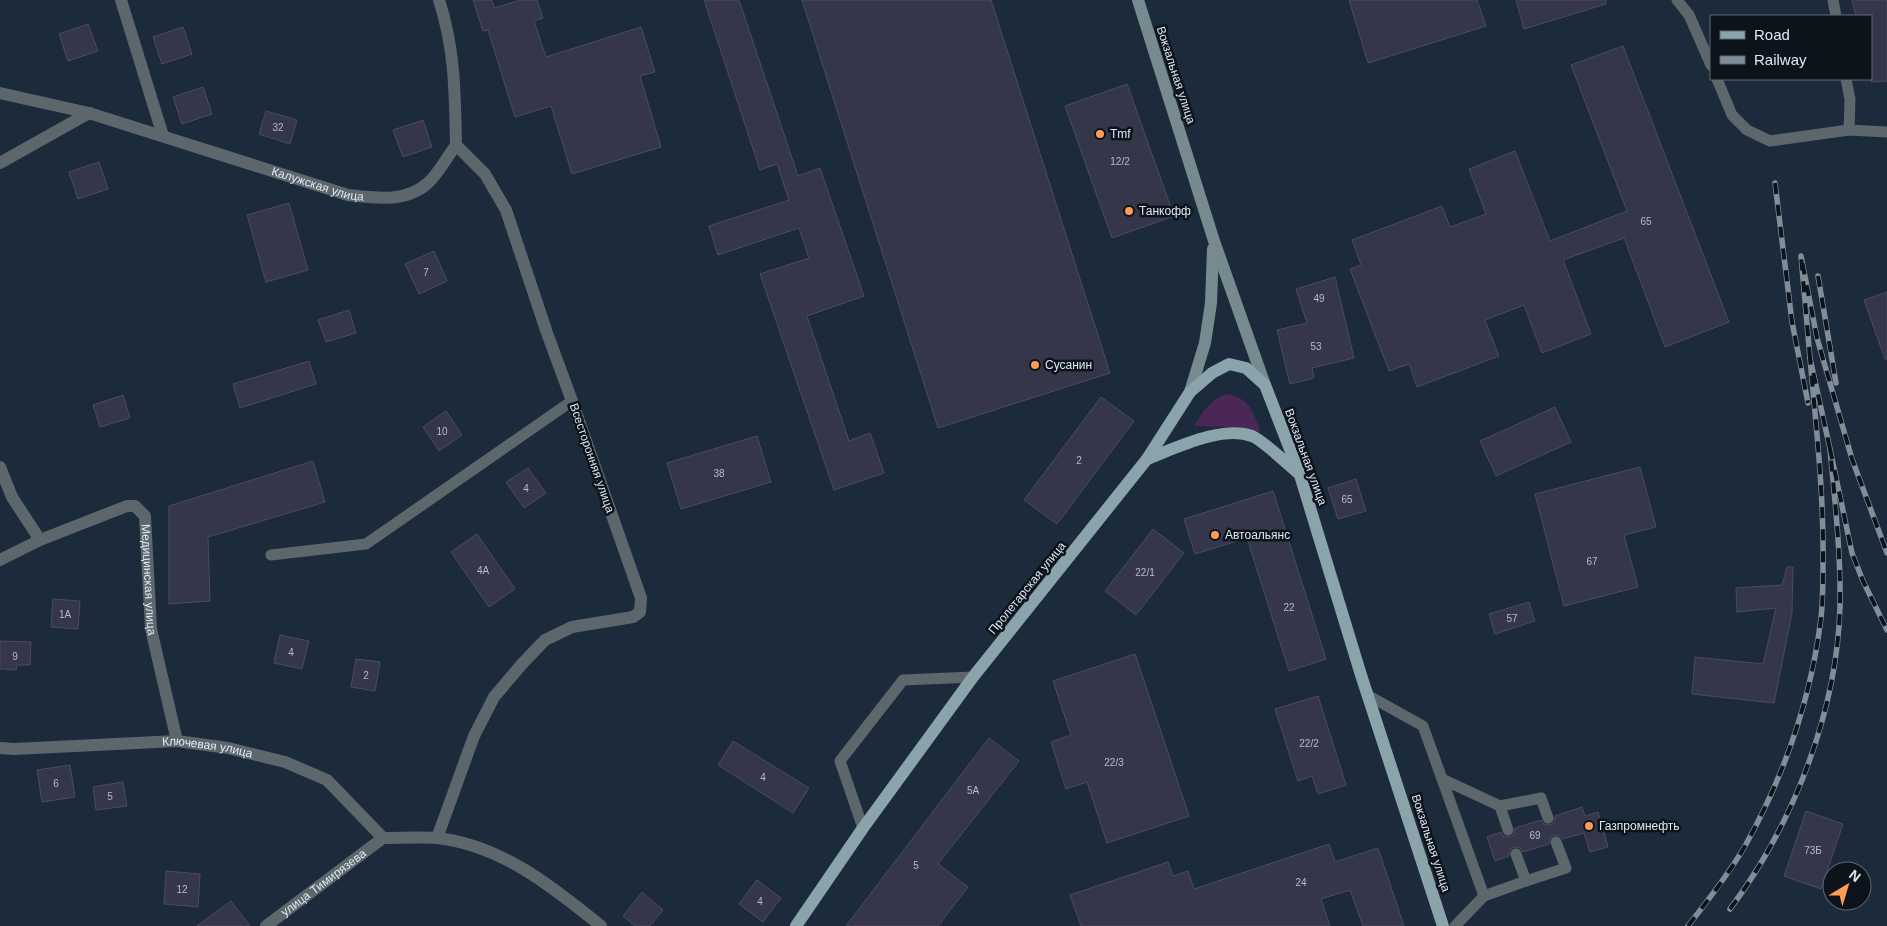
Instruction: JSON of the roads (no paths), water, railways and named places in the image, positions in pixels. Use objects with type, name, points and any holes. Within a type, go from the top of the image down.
[{"type":"main road","name":"Вокзальная улица","points":[[1138,0],[1214,241],[1265,385],[1300,475],[1444,926]]},
{"type":"main road","name":"Пролетарская улица","points":[[796,926],[863,828],[973,677],[1147,459],[1190,392],[1204,343],[1211,304],[1214,241]]},
{"type":"main road","points":[[1190,392],[1212,373],[1229,364],[1246,368],[1265,385]]},
{"type":"main road","points":[[1147,459],[1208,436],[1230,433],[1253,436],[1300,475]]},
{"type":"street","points":[[121,0],[163,136]]},
{"type":"street","points":[[439,0],[448,26],[455,76],[456,145]]},
{"type":"street","name":"Калужская улица","points":[[0,93],[89,113],[348,195],[378,198],[405,196],[427,183],[456,145]]},
{"type":"street","points":[[0,163],[89,113]]},
{"type":"street","name":"Всесторонняя улица","points":[[437,838],[474,736],[494,697],[522,664],[545,640],[572,627],[633,617],[640,612],[641,598],[547,333],[506,210],[485,174],[456,145]]},
{"type":"street","points":[[0,467],[12,496],[40,540]]},
{"type":"street","name":"Медицинская улица","points":[[0,560],[40,540],[127,506],[136,506],[145,516],[151,629],[177,741]]},
{"type":"street","name":"Ключевая улица","points":[[0,748],[14,750],[177,741],[228,748],[285,762],[327,780],[383,838]]},
{"type":"street","points":[[383,838],[437,838],[503,857],[543,880],[601,926]]},
{"type":"street","name":"улица Тимирязева","points":[[266,926],[383,838]]},
{"type":"lane","points":[[1677,0],[1689,15],[1710,63]]},
{"type":"lane","points":[[1833,0],[1836,15]]},
{"type":"lane","points":[[1717,80],[1732,115],[1747,130],[1770,141],[1849,130],[1887,132]]},
{"type":"lane","points":[[1846,80],[1850,99],[1849,130]]},
{"type":"lane","points":[[271,555],[366,544],[572,401]]},
{"type":"lane","points":[[863,828],[840,761],[903,680],[973,677]]},
{"type":"lane","points":[[1369,696],[1423,726],[1484,896]]},
{"type":"lane","points":[[1442,779],[1500,806],[1541,798],[1548,818]]},
{"type":"lane","points":[[1500,806],[1508,830]]},
{"type":"lane","points":[[1455,926],[1484,896],[1566,868],[1556,842]]},
{"type":"lane","points":[[1516,854],[1526,881]]},
{"type":"railway","points":[[1775,183],[1792,322],[1808,403]]},
{"type":"railway","points":[[1810,358],[1801,256],[1817,338],[1852,459],[1887,553]]},
{"type":"railway","points":[[1818,276],[1836,383]]},
{"type":"railway","points":[[1688,926],[1732,867],[1759,819],[1784,764],[1803,707],[1810,678],[1822,611],[1823,583],[1822,511],[1810,358],[1830,449]]},
{"type":"railway","points":[[1730,909],[1753,876],[1792,804],[1808,766],[1830,687],[1837,647],[1840,607],[1840,567],[1830,449],[1852,553],[1863,581],[1887,630]]},
{"type":"place","name":"Tmf","points":[[1100,134]]},
{"type":"place","name":"Танкофф","points":[[1129,211]]},
{"type":"place","name":"Сусанин","points":[[1035,365]]},
{"type":"place","name":"Автоальянс","points":[[1215,535]]},
{"type":"place","name":"Газпромнефть","points":[[1589,826]]}]
